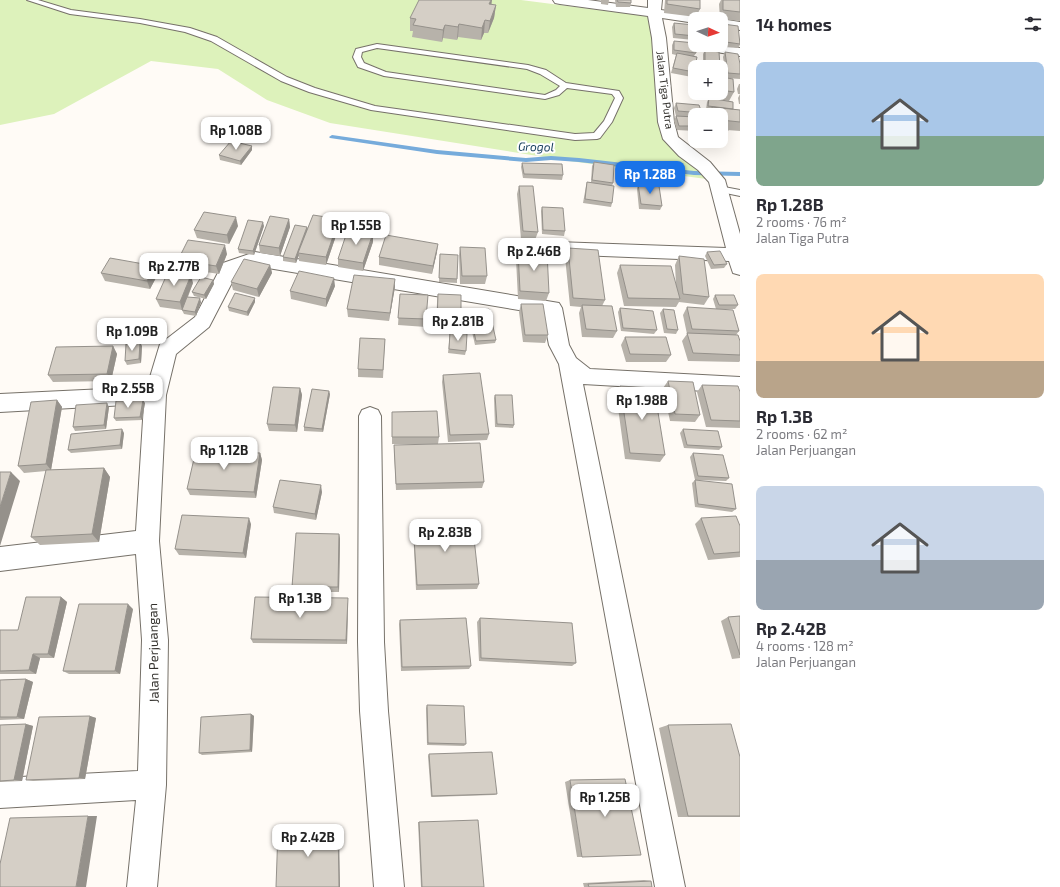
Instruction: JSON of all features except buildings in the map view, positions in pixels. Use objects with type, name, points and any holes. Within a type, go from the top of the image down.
[{"type":"street","points":[[560,0],[654,6],[688,17]]},
{"type":"street","name":"Jalan Tiga Putra","points":[[654,6],[666,40],[666,122],[671,139],[704,166],[718,184]]},
{"type":"street","points":[[728,24],[740,26]]},
{"type":"street","points":[[728,50],[740,52]]},
{"type":"street","points":[[528,247],[739,259],[718,184]]},
{"type":"street","name":"Jalan Perjuangan","points":[[142,887],[152,785],[156,640],[147,541],[155,395],[167,350],[202,322],[230,268],[255,259],[552,308],[559,345],[569,364]]},
{"type":"street","points":[[569,364],[586,377],[740,385]]},
{"type":"street","points":[[569,364],[670,887]]},
{"type":"street","points":[[0,403],[155,395]]},
{"type":"street","points":[[370,416],[371,642],[375,718],[389,887]]},
{"type":"street","points":[[0,559],[147,541]]},
{"type":"street","points":[[0,793],[152,785]]},
{"type":"lane","points":[[31,0],[70,12],[140,21],[187,30],[214,39],[284,79],[312,90],[374,108],[575,137],[597,136],[608,122],[618,98],[618,96],[613,92],[564,85],[543,72],[528,67],[377,46],[359,52],[357,57],[361,65],[384,74],[537,96],[545,97],[555,95],[562,90],[564,85]]},
{"type":"lane","points":[[718,184],[740,193]]},
{"type":"green space","points":[[0,0],[521,0],[646,16],[661,22],[670,132],[722,181],[569,161],[330,123],[267,100],[218,69],[151,61],[54,114],[0,125]]},
{"type":"waterway","name":"Grogol","points":[[332,137],[437,152],[526,160],[551,158],[579,160],[694,173],[740,174]]}]
